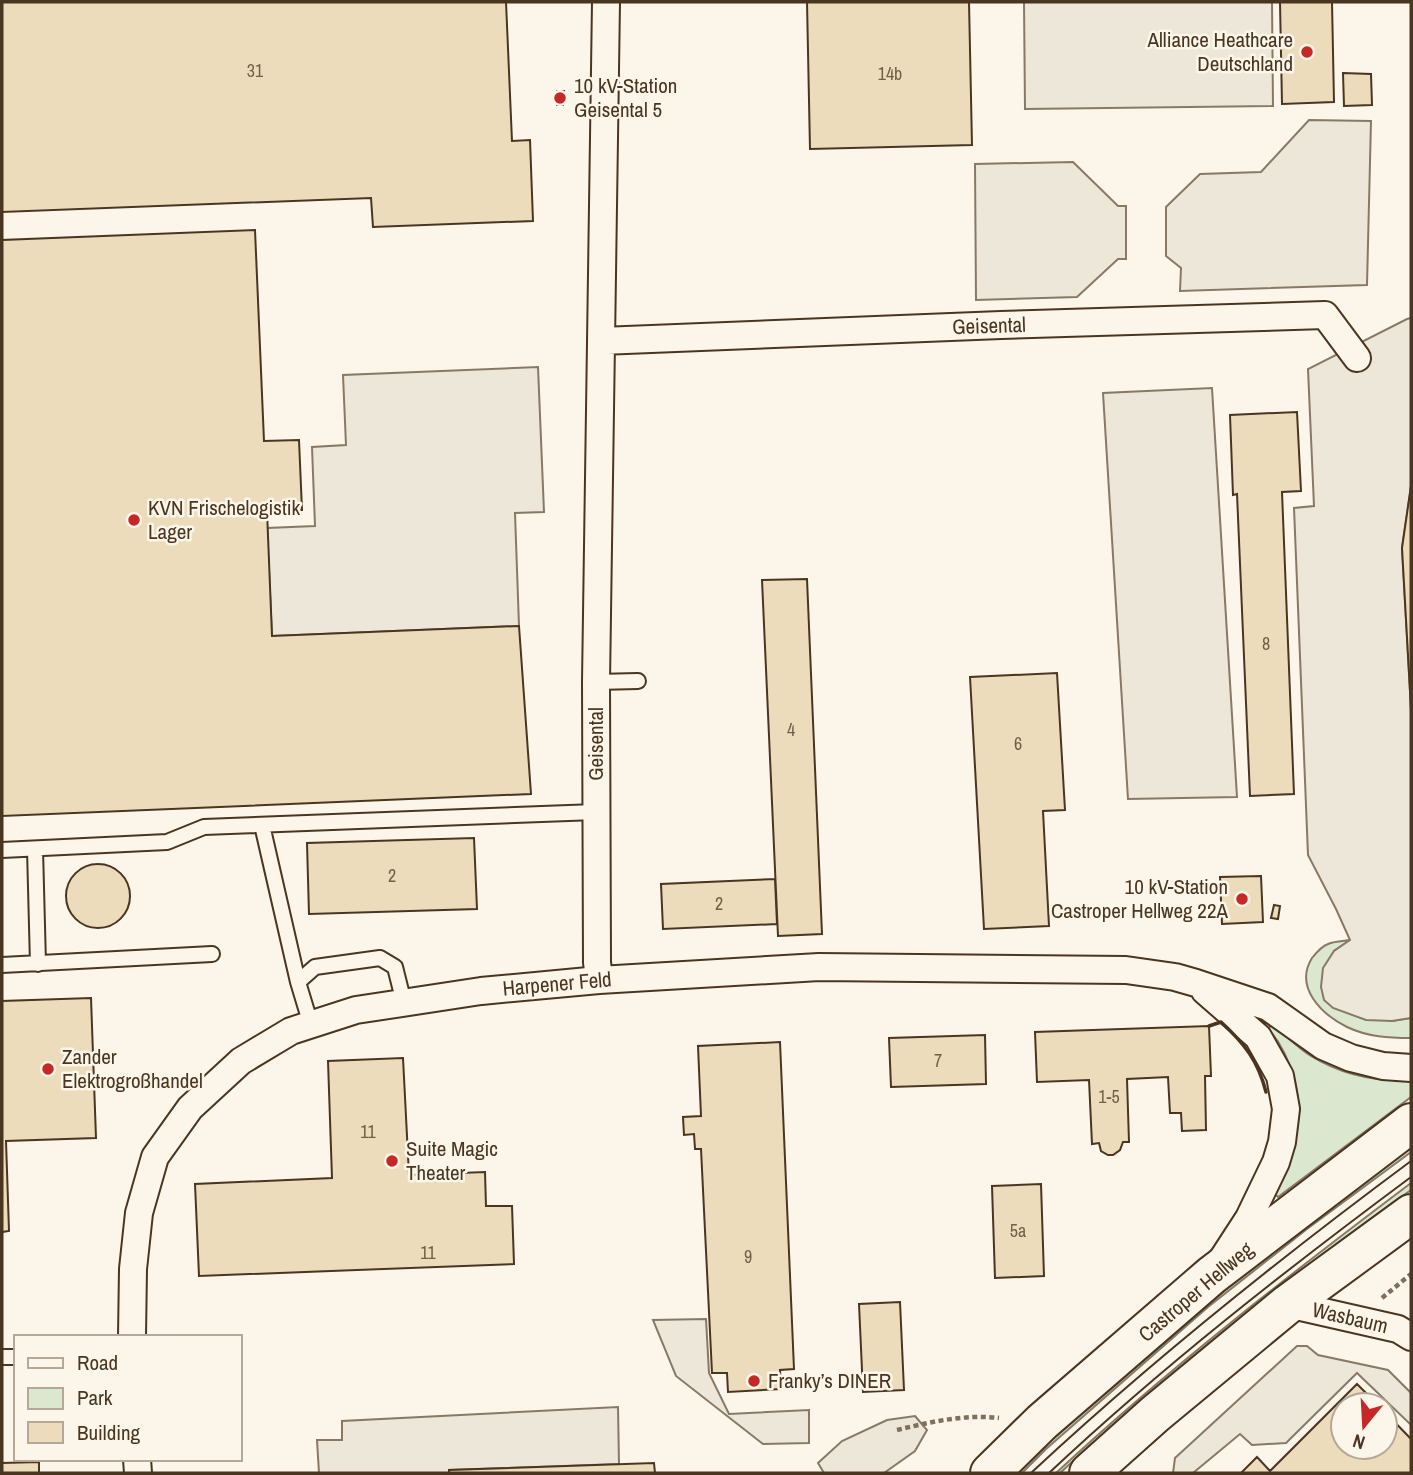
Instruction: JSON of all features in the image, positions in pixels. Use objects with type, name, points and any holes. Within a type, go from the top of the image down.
[{"type":"main road","name":"Castroper Hellweg","points":[[990,1473],[1042,1422],[1212,1275],[1411,1123]]},
{"type":"main road","points":[[1089,1473],[1155,1414],[1288,1304],[1411,1214]]},
{"type":"street","name":"Geisental","points":[[599,980],[596,682],[606,2]]},
{"type":"street","name":"Geisental","points":[[601,341],[1325,315],[1357,358]]},
{"type":"street","name":"Harpener Feld","points":[[132,1335],[132,1269],[139,1213],[155,1157],[190,1108],[241,1061],[290,1031],[356,1010],[481,991],[599,980],[831,967],[1126,970],[1175,977],[1268,1007],[1322,1046],[1351,1058],[1383,1066],[1411,1068]]},
{"type":"street","name":"Harpener Feld","points":[[1196,983],[1258,1037],[1280,1076],[1286,1109],[1282,1142],[1276,1162],[1249,1218],[1212,1275]]},
{"type":"street","name":"Wasbaum","points":[[1288,1304],[1398,1329],[1411,1337]]},
{"type":"lane","points":[[596,682],[638,681]]},
{"type":"lane","points":[[2,850],[167,842],[204,827],[596,812]]},
{"type":"lane","points":[[262,825],[298,982],[311,1025]]},
{"type":"lane","points":[[34,849],[38,964]]},
{"type":"lane","points":[[2,965],[212,954]]},
{"type":"lane","points":[[298,982],[315,967],[380,958],[395,967],[404,1003]]},
{"type":"path","points":[[897,1430],[978,1416],[1042,1422]]},
{"type":"green space","points":[[1350,940],[1334,951],[1392,1021],[1411,1018],[1411,1038],[1379,1036],[1347,1027],[1328,1015],[1313,998],[1306,979],[1312,958],[1326,945]]},
{"type":"green space","points":[[1270,1025],[1311,1056],[1335,1068],[1372,1078],[1411,1080],[1411,1097],[1278,1197],[1275,1194],[1296,1137],[1299,1108],[1290,1066],[1269,1029]]},
{"type":"green space","points":[[1411,1146],[1411,1152],[1208,1307],[1022,1473],[1015,1473],[1158,1344]]},
{"type":"green space","points":[[1411,1183],[1411,1190],[1231,1325],[1060,1473],[1056,1473],[1098,1434],[1230,1324]]},
{"type":"shaded area","points":[[1024,2],[1272,2],[1273,106],[1025,109]]},
{"type":"shaded area","points":[[1309,120],[1371,121],[1367,285],[1180,291],[1181,268],[1166,256],[1166,207],[1200,174],[1261,172]]},
{"type":"shaded area","points":[[1073,162],[1118,206],[1126,206],[1126,259],[1118,259],[1077,297],[976,300],[975,164]]},
{"type":"shaded area","points":[[1411,318],[1411,486],[1402,548],[1411,709],[1411,1018],[1392,1021],[1366,1020],[1333,1008],[1324,1000],[1321,987],[1323,968],[1334,951],[1350,940],[1308,855],[1294,508],[1314,506],[1308,369]]},
{"type":"shaded area","points":[[538,367],[544,512],[515,513],[519,626],[272,636],[267,528],[315,526],[312,447],[346,445],[343,375]]},
{"type":"shaded area","points":[[1212,388],[1237,797],[1128,799],[1103,393]]},
{"type":"shaded area","points":[[706,1319],[709,1373],[729,1414],[809,1410],[809,1443],[763,1444],[676,1376],[653,1320]]},
{"type":"shaded area","points":[[1297,1346],[1307,1346],[1318,1355],[1388,1370],[1411,1393],[1411,1425],[1399,1413],[1399,1391],[1376,1391],[1357,1373],[1339,1391],[1329,1391],[1329,1401],[1286,1443],[1252,1445],[1240,1434],[1193,1473],[1173,1473],[1175,1458]]},
{"type":"shaded area","points":[[618,1407],[619,1464],[449,1470],[449,1473],[319,1473],[317,1440],[342,1440],[342,1421]]},
{"type":"shaded area","points":[[915,1416],[927,1430],[915,1451],[884,1473],[824,1473],[818,1463],[842,1441],[887,1420]]},
{"type":"building","points":[[2,2],[506,2],[512,141],[530,140],[533,221],[373,227],[371,198],[2,212]]},
{"type":"building","points":[[807,2],[969,2],[972,145],[810,149]]},
{"type":"building","name":"Alliance Heathcare Deutschland","points":[[1280,2],[1332,2],[1334,102],[1282,104]]},
{"type":"building","points":[[1343,73],[1371,74],[1372,105],[1344,106]]},
{"type":"building","name":"10 kV-Station Geisental 5","points":[[557,91],[564,91],[563,105],[557,105]]},
{"type":"building","name":"KVN Frischelogistik Lager","points":[[255,230],[264,441],[299,440],[302,510],[267,511],[272,636],[519,626],[531,794],[2,816],[2,240]]},
{"type":"building","points":[[1297,412],[1301,491],[1282,492],[1294,794],[1250,796],[1237,494],[1233,495],[1230,415]]},
{"type":"building","points":[[1411,486],[1411,709],[1402,548]]},
{"type":"building","points":[[807,579],[822,934],[778,936],[762,580]]},
{"type":"building","points":[[1057,673],[1065,810],[1043,811],[1049,926],[984,929],[970,677]]},
{"type":"building","points":[[474,838],[477,909],[309,914],[307,843]]},
{"type":"building","points":[[98,864],[116,870],[124,878],[130,896],[124,914],[116,922],[98,928],[80,922],[72,914],[66,896],[72,878],[80,870]]},
{"type":"building","name":"10 kV-Station Castroper Hellweg 22A","points":[[1261,876],[1263,922],[1222,924],[1220,877]]},
{"type":"building","points":[[775,879],[777,924],[663,929],[661,884]]},
{"type":"building","points":[[1274,905],[1280,906],[1278,919],[1271,918]]},
{"type":"building","name":"Zander Elektrogroßhandel","points":[[91,998],[96,1138],[6,1141],[9,1231],[2,1232],[2,1001]]},
{"type":"building","points":[[1209,1026],[1211,1076],[1205,1076],[1206,1130],[1182,1131],[1181,1113],[1170,1113],[1168,1077],[1127,1079],[1129,1142],[1123,1142],[1120,1150],[1108,1155],[1101,1151],[1099,1143],[1092,1144],[1089,1080],[1037,1082],[1035,1032]]},
{"type":"building","points":[[985,1035],[986,1084],[891,1087],[889,1038]]},
{"type":"building","points":[[780,1042],[794,1369],[780,1370],[781,1389],[728,1392],[727,1373],[712,1373],[701,1149],[695,1149],[694,1134],[684,1135],[683,1117],[701,1116],[698,1046]]},
{"type":"building","points":[[403,1058],[409,1175],[485,1172],[486,1206],[512,1206],[514,1264],[199,1276],[195,1184],[332,1178],[328,1061]]},
{"type":"building","points":[[1041,1184],[1044,1276],[995,1278],[992,1186]]},
{"type":"building","points":[[900,1302],[904,1390],[863,1392],[859,1304]]},
{"type":"building","points":[[1357,1384],[1364,1391],[1350,1391]]},
{"type":"building","points":[[1329,1412],[1329,1461],[1399,1461],[1399,1427],[1411,1439],[1411,1473],[1241,1473],[1257,1457],[1270,1471]]},
{"type":"building","points":[[39,1462],[39,1473],[2,1473],[2,1463]]},
{"type":"building","points":[[654,1463],[655,1473],[449,1473],[449,1470]]},
{"type":"tram line","points":[[1031,1473],[1076,1431],[1216,1312],[1411,1161]]},
{"type":"tram line","points":[[1049,1473],[1092,1433],[1226,1320],[1411,1177]]},
{"type":"fence","points":[[1209,1026],[1221,1022],[1237,1038],[1255,1062],[1266,1092]]},
{"type":"wall","points":[[1209,1026],[1221,1022],[1237,1038],[1255,1062],[1266,1092]]},
{"type":"place","name":"Alliance Heathcare Deutschland","points":[[1307,52]]},
{"type":"place","name":"10 kV-Station Geisental 5","points":[[560,98]]},
{"type":"place","name":"KVN Frischelogistik Lager","points":[[134,520]]},
{"type":"place","name":"10 kV-Station Castroper Hellweg 22A","points":[[1242,899]]},
{"type":"place","name":"Zander Elektrogroßhandel","points":[[48,1069]]},
{"type":"place","name":"Suite Magic Theater","points":[[392,1161]]},
{"type":"place","name":"Franky’s DINER","points":[[754,1381]]}]
